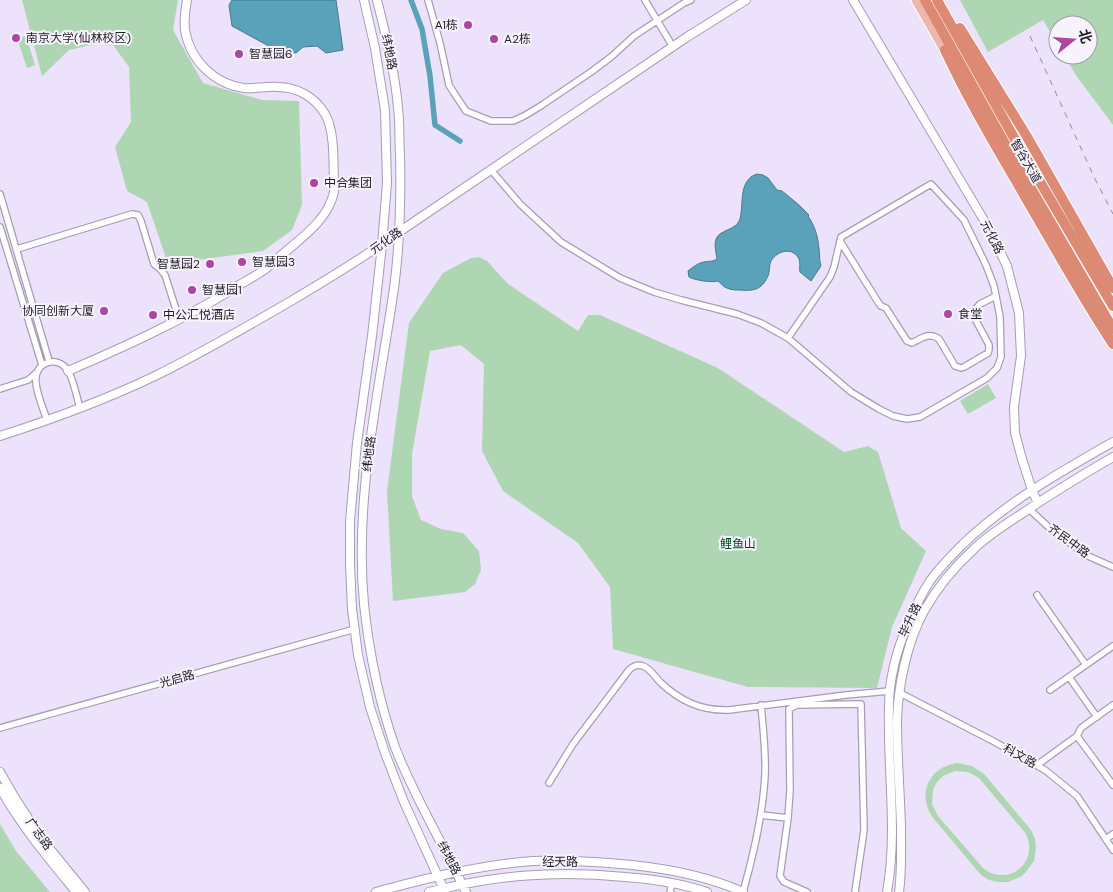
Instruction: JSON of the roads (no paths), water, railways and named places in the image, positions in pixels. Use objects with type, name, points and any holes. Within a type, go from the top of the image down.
[{"type":"highway","name":"智谷大道","points":[[925,0],[1004,142],[1113,329]]},
{"type":"highway","name":"智谷大道","points":[[937,0],[1013,136],[1113,306]]},
{"type":"highway","points":[[942,0],[1026,135],[1113,288]]},
{"type":"highway","points":[[942,0],[1113,294]]},
{"type":"highway","points":[[945,50],[960,82],[991,137],[1077,286],[1113,344]]},
{"type":"main road","name":"智谷大道","points":[[916,0],[1113,335]]},
{"type":"street","points":[[68,371],[141,339],[180,319],[210,303],[256,274],[302,238],[326,212],[332,200],[334,192],[331,127],[319,105],[310,96],[296,89],[276,86],[265,88],[237,86],[224,82],[208,72],[195,56],[187,38],[184,18],[187,0]]},
{"type":"street","name":"纬地路","points":[[364,0],[375,48],[385,110],[387,183],[372,336],[357,443],[350,521],[352,609],[358,654],[370,707],[385,753],[404,802],[444,890]]},
{"type":"street","name":"纬地路","points":[[377,0],[388,46],[398,109],[399,232],[394,287],[365,484],[362,521],[364,603],[370,651],[396,748],[417,796],[466,892]]},
{"type":"street","points":[[428,0],[449,85],[466,111],[491,121],[513,121],[524,116],[591,72],[634,36],[691,0]]},
{"type":"street","points":[[645,0],[673,47]]},
{"type":"street","name":"元化路","points":[[0,436],[111,396],[199,353],[270,313],[338,273],[673,47],[746,0]]},
{"type":"street","name":"元化路","points":[[853,0],[988,227],[1007,266],[1019,312],[1021,356],[1014,408],[1015,433],[1022,460],[1038,503]]},
{"type":"street","points":[[491,170],[520,204],[561,242],[620,278],[654,292],[737,314],[761,323],[788,338],[851,392],[893,416],[907,419],[920,417],[987,378],[997,368],[1001,357],[1002,343],[1000,317],[994,286],[986,265],[964,220],[931,184],[841,237],[830,277],[788,338]]},
{"type":"street","points":[[0,194],[49,361]]},
{"type":"street","points":[[17,249],[132,214],[138,215],[154,264],[165,275],[180,319]]},
{"type":"street","points":[[0,227],[42,364]]},
{"type":"street","points":[[840,241],[878,302],[886,308],[906,341],[912,343],[930,335],[934,336],[939,339],[955,366],[960,368],[988,353],[989,345],[972,313],[980,304],[996,296]]},
{"type":"street","points":[[0,254],[7,252]]},
{"type":"street","points":[[0,389],[28,380],[42,364],[49,361],[62,364],[68,371],[80,408]]},
{"type":"street","points":[[36,373],[35,382],[47,420]]},
{"type":"street","name":"毕升路","points":[[887,892],[891,846],[888,704],[898,647],[913,612],[930,580],[950,556],[975,532],[1032,490],[1113,442]]},
{"type":"street","name":"毕升路","points":[[899,892],[901,862],[898,720],[900,693],[910,644],[923,613],[936,592],[974,548],[994,532],[1062,487],[1113,457]]},
{"type":"street","name":"齐民中路","points":[[1029,509],[1054,532],[1088,556],[1113,567]]},
{"type":"street","points":[[1037,595],[1086,665]]},
{"type":"street","name":"光启路","points":[[0,728],[354,629]]},
{"type":"street","points":[[1050,690],[1113,646]]},
{"type":"street","points":[[549,783],[573,744],[629,670],[635,666],[646,667],[668,689],[682,699],[699,707],[723,710],[890,691]]},
{"type":"street","points":[[1068,677],[1096,717]]},
{"type":"street","name":"科文路","points":[[900,693],[1045,770],[1077,796],[1113,850]]},
{"type":"street","points":[[806,892],[784,882],[780,876],[790,790],[789,709],[797,705],[860,704],[864,830],[855,892]]},
{"type":"street","points":[[743,892],[754,852],[761,815],[765,775],[761,705]]},
{"type":"street","points":[[1037,765],[1077,736],[1081,728],[1113,705]]},
{"type":"street","points":[[1077,736],[1113,785]]},
{"type":"street","name":"广志路","points":[[0,772],[41,838],[85,892]]},
{"type":"street","name":"广志路","points":[[0,788],[21,822],[76,892]]},
{"type":"street","points":[[761,815],[788,818]]},
{"type":"street","points":[[1106,839],[1113,834]]},
{"type":"street","name":"经天路","points":[[376,892],[437,876],[499,865],[534,861],[570,861],[615,863],[658,868],[696,875],[743,892]]},
{"type":"street","name":"经天路","points":[[429,892],[500,878],[571,873],[657,880],[707,892]]},
{"type":"street","points":[[670,892],[672,883]]},
{"type":"water","points":[[232,0],[336,0],[343,50],[326,53],[317,46],[303,47],[296,53],[276,50],[232,26],[229,5]]},
{"type":"water","points":[[757,174],[768,178],[777,190],[782,191],[809,215],[817,236],[821,266],[811,281],[800,272],[798,257],[795,254],[788,251],[780,253],[771,261],[768,276],[762,285],[756,289],[748,290],[732,290],[724,287],[718,281],[703,281],[689,277],[688,271],[696,265],[717,259],[716,239],[721,233],[738,223],[744,187],[751,177]]},
{"type":"waterway","points":[[411,0],[422,29],[430,76],[435,125],[460,141]]},
{"type":"railway","points":[[1030,36],[1095,179],[1113,214]]},
{"type":"place","name":"A1栋","points":[[468,25]]},
{"type":"place","name":"南京大学(仙林校区)","points":[[16,38]]},
{"type":"place","name":"A2栋","points":[[494,39]]},
{"type":"place","name":"智慧园6","points":[[239,54]]},
{"type":"place","name":"中合集团","points":[[314,183]]},
{"type":"place","name":"智慧园3","points":[[242,262]]},
{"type":"place","name":"智慧园2","points":[[210,264]]},
{"type":"place","name":"智慧园1","points":[[192,290]]},
{"type":"place","name":"协同创新大厦","points":[[104,311]]},
{"type":"place","name":"食堂","points":[[948,314]]},
{"type":"place","name":"中公汇悦酒店","points":[[153,315]]},
{"type":"park label","name":"鲤鱼山","points":[[738,544]]}]
